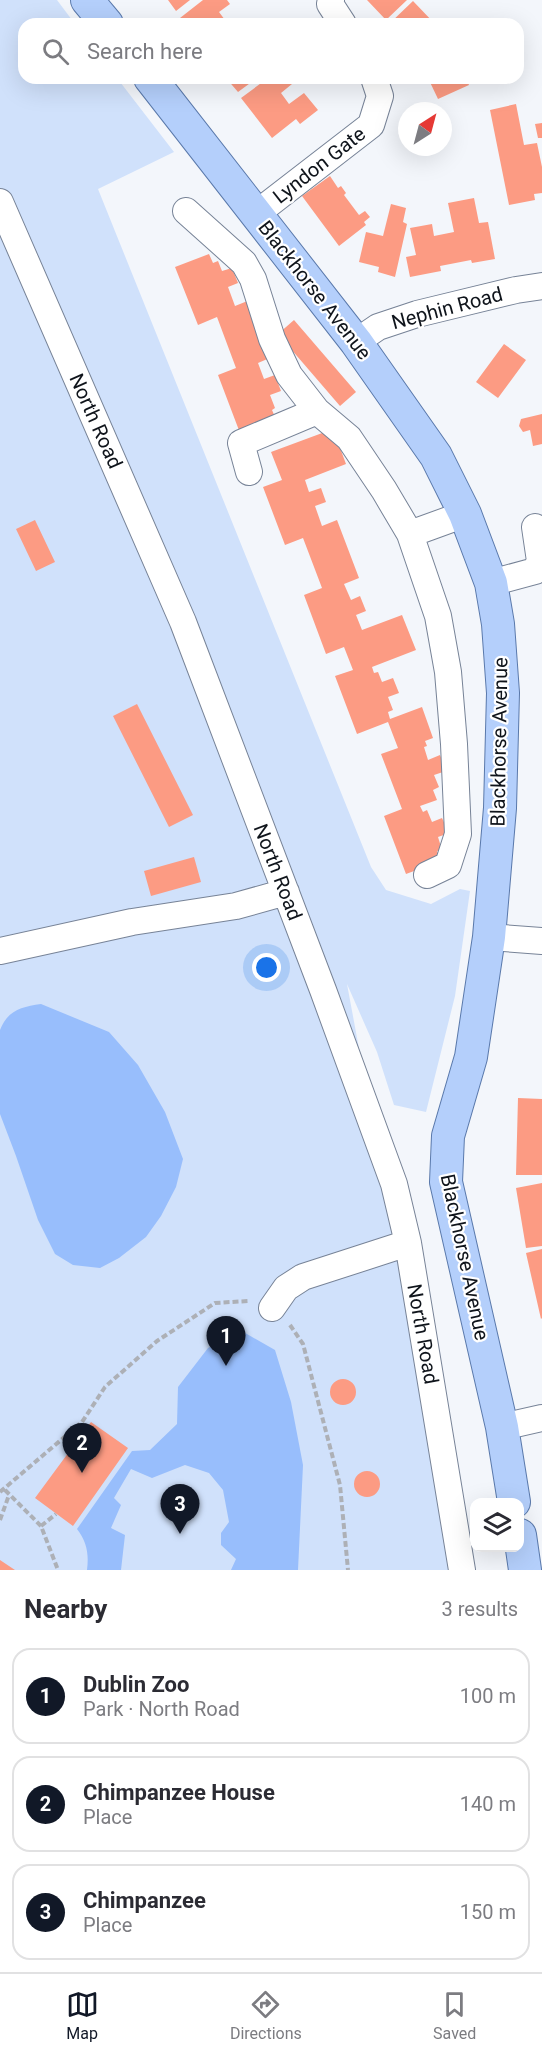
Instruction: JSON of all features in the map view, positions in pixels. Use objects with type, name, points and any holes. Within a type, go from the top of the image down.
[{"type":"main road","points":[[87,0],[102,18]]},
{"type":"main road","name":"Blackhorse Avenue","points":[[155,84],[356,342],[436,456],[465,514],[490,583],[498,624],[501,661],[503,724],[500,808],[489,937],[471,1058],[448,1136],[446,1173],[451,1208],[502,1427],[513,1498]]},
{"type":"main road","points":[[522,1552],[525,1570]]},
{"type":"street","points":[[331,0],[330,4],[339,18]]},
{"type":"street","name":"Lyndon Gate","points":[[256,214],[371,124],[380,96],[376,84]]},
{"type":"street","name":"North Road","points":[[0,202],[183,622],[286,892],[393,1184],[408,1243],[462,1570]]},
{"type":"street","points":[[186,211],[244,263],[252,279],[272,339],[289,375],[317,411],[349,438],[410,534],[438,615],[448,672],[454,744],[458,834],[448,865],[427,875]]},
{"type":"street","name":"Nephin Road","points":[[356,342],[378,327],[417,314],[542,286]]},
{"type":"street","points":[[249,472],[241,443],[317,411]]},
{"type":"street","points":[[410,534],[465,514]]},
{"type":"street","points":[[490,583],[535,571],[540,561],[535,527]]},
{"type":"street","points":[[0,951],[132,922],[236,906],[286,892]]},
{"type":"street","points":[[489,937],[542,941]]},
{"type":"street","points":[[272,1308],[286,1288],[303,1277],[408,1243]]},
{"type":"street","points":[[502,1427],[542,1418]]},
{"type":"path","points":[[58,1570],[41,1526],[2,1491],[82,1422],[105,1387],[157,1341],[215,1303],[246,1300],[272,1308],[291,1325],[303,1344],[340,1485],[348,1570]]},
{"type":"path","points":[[0,1520],[9,1495]]},
{"type":"path","points":[[41,1526],[56,1514]]},
{"type":"shaded area","points":[[0,0],[57,0],[70,18],[18,18],[18,84],[122,84],[174,152],[98,189],[371,867],[386,890],[431,904],[460,889],[470,891],[455,996],[426,1112],[394,1105],[377,1052],[347,984],[436,1462],[462,1570],[0,1570]]},
{"type":"water","points":[[41,1004],[109,1032],[138,1065],[165,1112],[183,1159],[176,1187],[161,1216],[146,1237],[119,1258],[100,1268],[73,1265],[55,1254],[38,1220],[0,1114],[0,1030],[11,1014]]},
{"type":"water","points":[[240,1330],[275,1350],[291,1402],[303,1465],[298,1570],[231,1570],[236,1559],[221,1545],[221,1533],[229,1522],[223,1490],[209,1473],[185,1465],[152,1478],[131,1469],[114,1498],[121,1505],[111,1528],[125,1535],[121,1570],[87,1570],[86,1548],[77,1529],[132,1451],[150,1450],[177,1424],[178,1387],[208,1348]]},
{"type":"building","points":[[168,0],[190,0],[176,11]]},
{"type":"building","points":[[203,0],[227,0],[230,4],[219,12],[224,18],[180,18]]},
{"type":"building","points":[[367,0],[407,0],[388,18],[384,18]]},
{"type":"building","points":[[413,1],[429,18],[395,18]]},
{"type":"building","points":[[231,84],[249,84],[238,92]]},
{"type":"building","points":[[260,84],[292,84],[281,93],[289,104],[304,93],[318,110],[300,124],[296,119],[272,138],[241,98]]},
{"type":"building","points":[[431,84],[469,84],[469,85],[438,99]]},
{"type":"building","points":[[516,104],[524,145],[537,143],[542,167],[542,193],[534,194],[535,200],[509,205],[490,110]]},
{"type":"building","points":[[542,123],[542,138],[538,138],[535,124]]},
{"type":"building","points":[[330,176],[338,188],[341,186],[346,193],[344,195],[359,215],[365,211],[370,217],[364,222],[366,225],[339,246],[302,196]]},
{"type":"building","points":[[474,198],[479,223],[488,222],[495,259],[472,263],[471,260],[440,266],[441,271],[410,277],[406,257],[416,255],[410,228],[432,224],[434,236],[454,232],[448,203]]},
{"type":"building","points":[[391,204],[406,208],[403,222],[407,224],[395,277],[378,272],[379,267],[359,262],[366,232],[383,236]]},
{"type":"building","points":[[209,254],[213,263],[218,261],[222,271],[232,268],[238,283],[228,287],[235,306],[250,300],[272,357],[258,363],[264,379],[275,375],[281,391],[270,395],[276,419],[240,433],[218,375],[236,368],[217,317],[198,325],[175,267]]},
{"type":"building","points":[[294,320],[356,392],[340,406],[278,334]]},
{"type":"building","points":[[504,344],[526,360],[498,398],[476,382]]},
{"type":"building","points":[[542,414],[542,444],[533,446],[530,430],[523,432],[519,426],[521,419]]},
{"type":"building","points":[[333,429],[346,464],[305,480],[309,492],[321,488],[326,502],[315,506],[322,526],[337,520],[359,578],[344,584],[351,600],[360,596],[366,611],[356,615],[362,630],[402,615],[416,650],[372,667],[374,673],[378,672],[382,682],[393,678],[399,693],[388,697],[393,710],[388,712],[390,719],[422,707],[433,738],[425,741],[427,746],[424,747],[428,760],[440,755],[446,771],[434,775],[439,787],[433,790],[437,800],[420,806],[423,812],[427,810],[432,822],[442,818],[449,833],[438,837],[442,850],[437,851],[441,861],[406,874],[384,816],[402,809],[381,754],[398,748],[388,722],[357,734],[335,676],[353,670],[344,647],[326,654],[304,595],[322,588],[303,538],[285,545],[263,487],[282,480],[271,452]]},
{"type":"building","points":[[35,520],[55,562],[36,571],[16,529]]},
{"type":"building","points":[[137,704],[193,815],[169,827],[113,716]]},
{"type":"building","points":[[194,857],[201,882],[151,896],[144,871]]},
{"type":"building","points":[[518,1098],[542,1099],[542,1175],[516,1175]]},
{"type":"building","points":[[542,1183],[542,1246],[526,1248],[516,1188]]},
{"type":"building","points":[[542,1249],[542,1318],[541,1319],[526,1253]]},
{"type":"building","points":[[343,1379],[352,1383],[356,1392],[352,1401],[343,1405],[334,1401],[330,1392],[334,1383]]},
{"type":"building","points":[[91,1422],[128,1448],[73,1526],[35,1498]]},
{"type":"building","points":[[367,1471],[376,1475],[380,1484],[376,1493],[367,1497],[358,1493],[354,1484],[358,1475]]},
{"type":"building","points":[[0,1560],[15,1570],[0,1570]]},
{"type":"place","name":"Dublin Zoo","points":[[226,1366]]},
{"type":"place","name":"Chimpanzee House","points":[[82,1473]]},
{"type":"place","name":"Chimpanzee","points":[[180,1534]]}]
